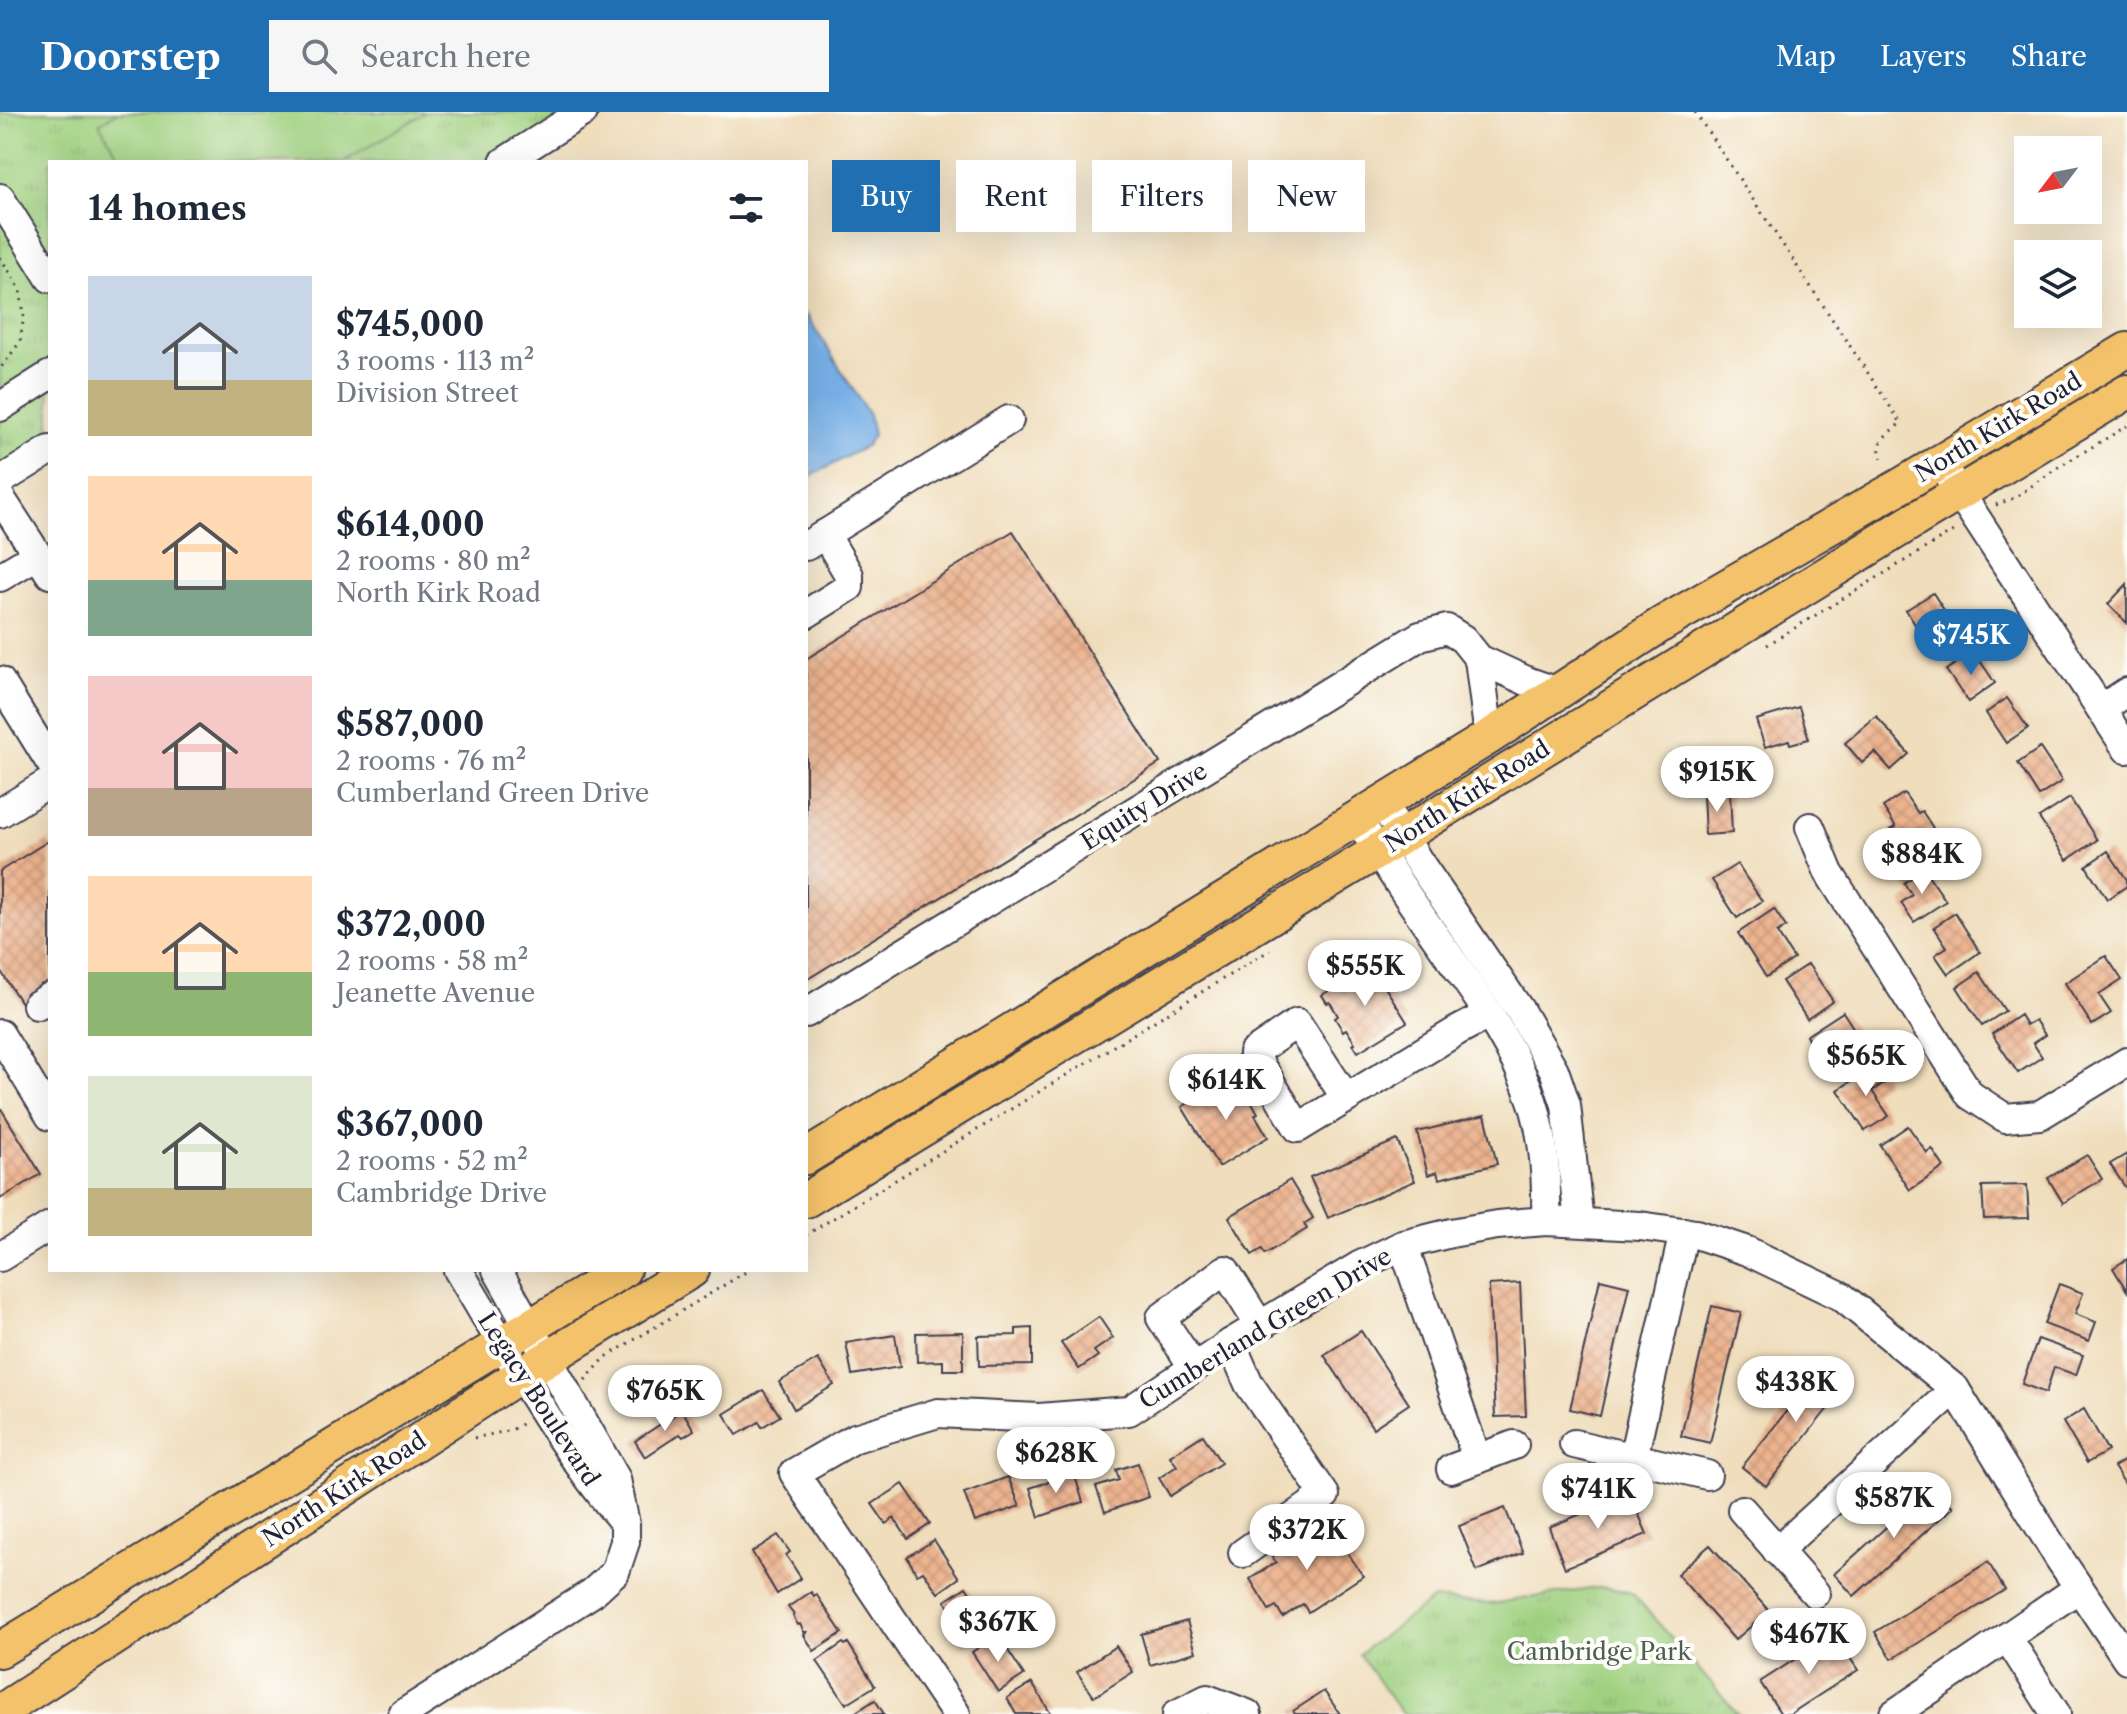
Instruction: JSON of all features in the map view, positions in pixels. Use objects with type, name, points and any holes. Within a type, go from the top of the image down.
[{"type":"main road","name":"North Kirk Road","points":[[808,1156],[1489,737],[1662,624],[1940,463],[2127,350]]},
{"type":"main road","name":"North Kirk Road","points":[[808,1199],[2127,392]]},
{"type":"main road","name":"North Kirk Road","points":[[0,1650],[620,1272]]},
{"type":"main road","name":"North Kirk Road","points":[[14,1709],[534,1366],[689,1272]]},
{"type":"street","points":[[507,160],[583,112]]},
{"type":"street","points":[[0,198],[48,275]]},
{"type":"street","points":[[0,407],[48,376]]},
{"type":"street","points":[[808,613],[849,587],[849,575],[815,540],[1009,420]]},
{"type":"street","points":[[0,481],[48,451]]},
{"type":"street","points":[[1940,463],[2127,749]]},
{"type":"street","points":[[0,497],[44,564],[0,577]]},
{"type":"street","name":"Equity Drive","points":[[808,1012],[1420,636],[1447,629],[1463,639],[1479,659],[1558,692]]},
{"type":"street","points":[[1479,659],[1489,737]]},
{"type":"street","points":[[0,681],[48,759]]},
{"type":"street","points":[[2101,709],[2127,692]]},
{"type":"street","points":[[0,813],[48,783]]},
{"type":"street","points":[[1369,810],[1514,1056],[1533,1102],[1542,1142],[1547,1183],[1546,1221]]},
{"type":"street","points":[[1810,827],[1829,873],[1970,1095],[2005,1118],[2040,1115],[2127,1062]]},
{"type":"street","points":[[1390,844],[1519,1009],[1554,1070],[1566,1105],[1579,1222]]},
{"type":"street","points":[[1346,1098],[1297,1023],[1253,1053],[1298,1128],[1489,1014]]},
{"type":"street","points":[[0,1034],[48,1113]]},
{"type":"street","name":"Cumberland Green Drive","points":[[956,1714],[794,1473],[855,1438],[938,1413],[1039,1418],[1129,1411],[1231,1343],[1359,1266],[1403,1245],[1497,1225],[1546,1221],[1640,1226],[1696,1234],[1747,1251],[1841,1296],[1955,1389],[2127,1659]]},
{"type":"street","points":[[0,1257],[48,1227]]},
{"type":"street","points":[[1633,1458],[1684,1232]]},
{"type":"street","points":[[1403,1245],[1464,1464],[1514,1445]]},
{"type":"street","points":[[1194,1368],[1161,1318],[1225,1270],[1260,1326]]},
{"type":"street","name":"Legacy Boulevard","points":[[403,1714],[592,1593],[615,1572],[625,1542],[625,1524],[596,1490],[517,1336],[460,1272]]},
{"type":"street","name":"Legacy Boulevard","points":[[498,1272],[517,1336]]},
{"type":"street","points":[[1231,1343],[1249,1384],[1325,1495],[1243,1553]]},
{"type":"street","points":[[1777,1551],[1955,1389]]},
{"type":"street","points":[[1574,1444],[1707,1475]]},
{"type":"street","points":[[1742,1510],[1815,1593]]},
{"type":"street","points":[[1894,1714],[2079,1588]]},
{"type":"street","points":[[2007,1637],[2056,1714]]},
{"type":"street","points":[[1177,1714],[1207,1699],[1247,1714]]},
{"type":"path","points":[[1695,112],[1901,423],[1883,438],[1879,446],[1882,459],[1890,465]]},
{"type":"path","points":[[0,257],[20,289],[24,314],[20,342],[0,369]]},
{"type":"path","points":[[1999,504],[2016,497],[2127,426]]},
{"type":"green space","points":[[0,112],[592,112],[516,160],[48,160],[48,457],[0,488]]},
{"type":"green space","points":[[118,112],[426,112],[346,160],[121,160],[99,123]]},
{"type":"green space","name":"Cambridge Park","points":[[1604,1587],[1632,1593],[1738,1714],[1402,1714],[1359,1654],[1433,1599],[1489,1604]]},
{"type":"water","points":[[808,317],[869,415],[873,435],[866,446],[808,478]]},
{"type":"building","points":[[1013,531],[1160,763],[808,979],[808,658]]},
{"type":"building","points":[[2127,584],[2127,623],[2108,604]]},
{"type":"building","points":[[1933,593],[1958,632],[1931,650],[1906,610]]},
{"type":"building","points":[[1974,652],[1995,683],[1968,702],[1946,670]]},
{"type":"building","points":[[2007,698],[2028,728],[2006,743],[1986,713]]},
{"type":"building","points":[[1799,707],[1809,739],[1790,744],[1789,740],[1765,747],[1756,720]]},
{"type":"building","points":[[1876,716],[1909,754],[1891,770],[1875,752],[1862,763],[1845,743]]},
{"type":"building","points":[[2040,748],[2062,781],[2039,796],[2018,763]]},
{"type":"building","points":[[1730,793],[1732,833],[1705,835],[1703,794]]},
{"type":"building","points":[[1904,793],[1933,828],[1902,849],[1890,830],[1896,827],[1883,807]]},
{"type":"building","points":[[2070,798],[2097,840],[2067,860],[2039,818]]},
{"type":"building","points":[[48,841],[48,990],[23,1006],[0,970],[0,871]]},
{"type":"building","points":[[2108,851],[2127,880],[2127,886],[2107,899],[2086,866]]},
{"type":"building","points":[[1737,864],[1762,901],[1737,918],[1712,880]]},
{"type":"building","points":[[1924,869],[1946,901],[1914,922],[1901,903],[1912,895],[1904,883]]},
{"type":"building","points":[[1774,909],[1786,927],[1777,933],[1794,959],[1766,977],[1738,933]]},
{"type":"building","points":[[1955,913],[1980,952],[1948,974],[1935,955],[1947,947],[1934,927]]},
{"type":"building","points":[[2106,956],[2122,980],[2099,995],[2111,1013],[2092,1025],[2065,983]]},
{"type":"building","points":[[1808,964],[1833,1001],[1807,1019],[1782,981]]},
{"type":"building","points":[[1371,965],[1407,1022],[1358,1052],[1346,1029],[1343,1031],[1335,1018],[1338,1016],[1330,1002],[1327,1003],[1322,995]]},
{"type":"building","points":[[1979,972],[2005,1011],[1982,1026],[1957,987]]},
{"type":"building","points":[[1843,1012],[1868,1051],[1840,1070],[1825,1047],[1817,1052],[1806,1036]]},
{"type":"building","points":[[2020,1015],[2026,1025],[2035,1020],[2045,1035],[2033,1043],[2042,1057],[2018,1073],[1992,1034]]},
{"type":"building","points":[[1877,1064],[1887,1081],[1872,1091],[1889,1116],[1865,1131],[1838,1090]]},
{"type":"building","points":[[1231,1077],[1258,1113],[1255,1115],[1268,1137],[1219,1167],[1182,1107]]},
{"type":"building","points":[[0,1107],[41,1174],[0,1199]]},
{"type":"building","points":[[1485,1115],[1497,1164],[1439,1179],[1437,1172],[1428,1175],[1417,1132]]},
{"type":"building","points":[[1908,1126],[1927,1153],[1932,1149],[1944,1167],[1910,1190],[1880,1145]]},
{"type":"building","points":[[1397,1140],[1415,1181],[1328,1218],[1310,1177]]},
{"type":"building","points":[[2127,1154],[2127,1186],[2125,1187],[2110,1164]]},
{"type":"building","points":[[2087,1155],[2102,1179],[2063,1203],[2048,1178]]},
{"type":"building","points":[[1290,1180],[1313,1218],[1304,1224],[1307,1229],[1265,1254],[1262,1249],[1252,1255],[1229,1217]]},
{"type":"building","points":[[2027,1185],[2029,1218],[1984,1219],[1982,1186]]},
{"type":"building","points":[[2127,1259],[2127,1291],[2113,1268]]},
{"type":"building","points":[[1600,1279],[1629,1286],[1600,1416],[1570,1409]]},
{"type":"building","points":[[1520,1283],[1526,1416],[1495,1417],[1489,1285]]},
{"type":"building","points":[[2059,1284],[2083,1293],[2075,1314],[2096,1322],[2089,1341],[2044,1324]]},
{"type":"building","points":[[1712,1306],[1741,1313],[1710,1443],[1681,1436]]},
{"type":"building","points":[[1099,1317],[1113,1338],[1094,1351],[1098,1356],[1079,1369],[1061,1343]]},
{"type":"building","points":[[1032,1328],[1032,1365],[979,1366],[978,1336],[1016,1335],[1016,1329]]},
{"type":"building","points":[[1361,1331],[1409,1404],[1373,1428],[1324,1355]]},
{"type":"building","points":[[963,1332],[963,1370],[943,1370],[943,1361],[917,1362],[916,1333]]},
{"type":"building","points":[[895,1335],[900,1367],[852,1375],[846,1343]]},
{"type":"building","points":[[2038,1339],[2083,1355],[2076,1375],[2054,1367],[2046,1393],[2022,1384]]},
{"type":"building","points":[[818,1359],[834,1385],[794,1409],[779,1382]]},
{"type":"building","points":[[1825,1363],[1849,1382],[1766,1486],[1742,1467]]},
{"type":"building","points":[[763,1390],[780,1416],[762,1427],[759,1422],[737,1435],[724,1414]]},
{"type":"building","points":[[2084,1409],[2108,1451],[2087,1463],[2063,1422]]},
{"type":"building","points":[[682,1410],[694,1430],[683,1437],[680,1434],[645,1457],[635,1441]]},
{"type":"building","points":[[1203,1435],[1221,1463],[1170,1496],[1159,1478],[1177,1466],[1170,1456]]},
{"type":"building","points":[[2127,1459],[2127,1487],[2114,1467]]},
{"type":"building","points":[[1138,1463],[1149,1497],[1105,1512],[1096,1487],[1119,1480],[1116,1470]]},
{"type":"building","points":[[1074,1473],[1083,1502],[1039,1517],[1030,1488]]},
{"type":"building","points":[[1008,1477],[1020,1506],[975,1522],[964,1493]]},
{"type":"building","points":[[903,1484],[930,1524],[908,1539],[894,1518],[886,1524],[872,1504]]},
{"type":"building","points":[[1933,1485],[1953,1507],[1854,1596],[1834,1574]]},
{"type":"building","points":[[1630,1494],[1647,1534],[1565,1568],[1549,1527]]},
{"type":"building","points":[[1505,1508],[1523,1553],[1477,1571],[1459,1526]]},
{"type":"building","points":[[1327,1521],[1363,1576],[1308,1612],[1303,1604],[1283,1617],[1276,1606],[1269,1610],[1250,1579],[1276,1562],[1272,1557]]},
{"type":"building","points":[[778,1535],[790,1552],[786,1555],[801,1578],[777,1594],[752,1552]]},
{"type":"building","points":[[934,1540],[959,1578],[938,1593],[923,1571],[917,1574],[907,1557]]},
{"type":"building","points":[[1710,1545],[1769,1611],[1735,1640],[1677,1574]]},
{"type":"building","points":[[1988,1562],[2005,1590],[1892,1659],[1875,1632]]},
{"type":"building","points":[[966,1587],[976,1602],[983,1598],[989,1608],[982,1612],[992,1626],[964,1645],[952,1627],[959,1622],[945,1601]]},
{"type":"building","points":[[811,1592],[814,1596],[816,1594],[842,1633],[814,1651],[804,1635],[807,1632],[798,1625],[788,1607]]},
{"type":"building","points":[[1187,1621],[1196,1652],[1150,1665],[1141,1634]]},
{"type":"building","points":[[1834,1634],[1858,1670],[1790,1714],[1781,1714],[1760,1682]]},
{"type":"building","points":[[998,1635],[1024,1675],[998,1692],[972,1652]]},
{"type":"building","points":[[843,1643],[848,1643],[875,1686],[846,1704],[817,1661]]},
{"type":"building","points":[[1116,1646],[1133,1672],[1094,1697],[1077,1672]]},
{"type":"building","points":[[1032,1683],[1051,1714],[1016,1714],[1007,1698]]},
{"type":"building","points":[[1324,1691],[1340,1714],[1295,1714],[1293,1711]]},
{"type":"building","points":[[875,1700],[884,1714],[853,1714]]}]
